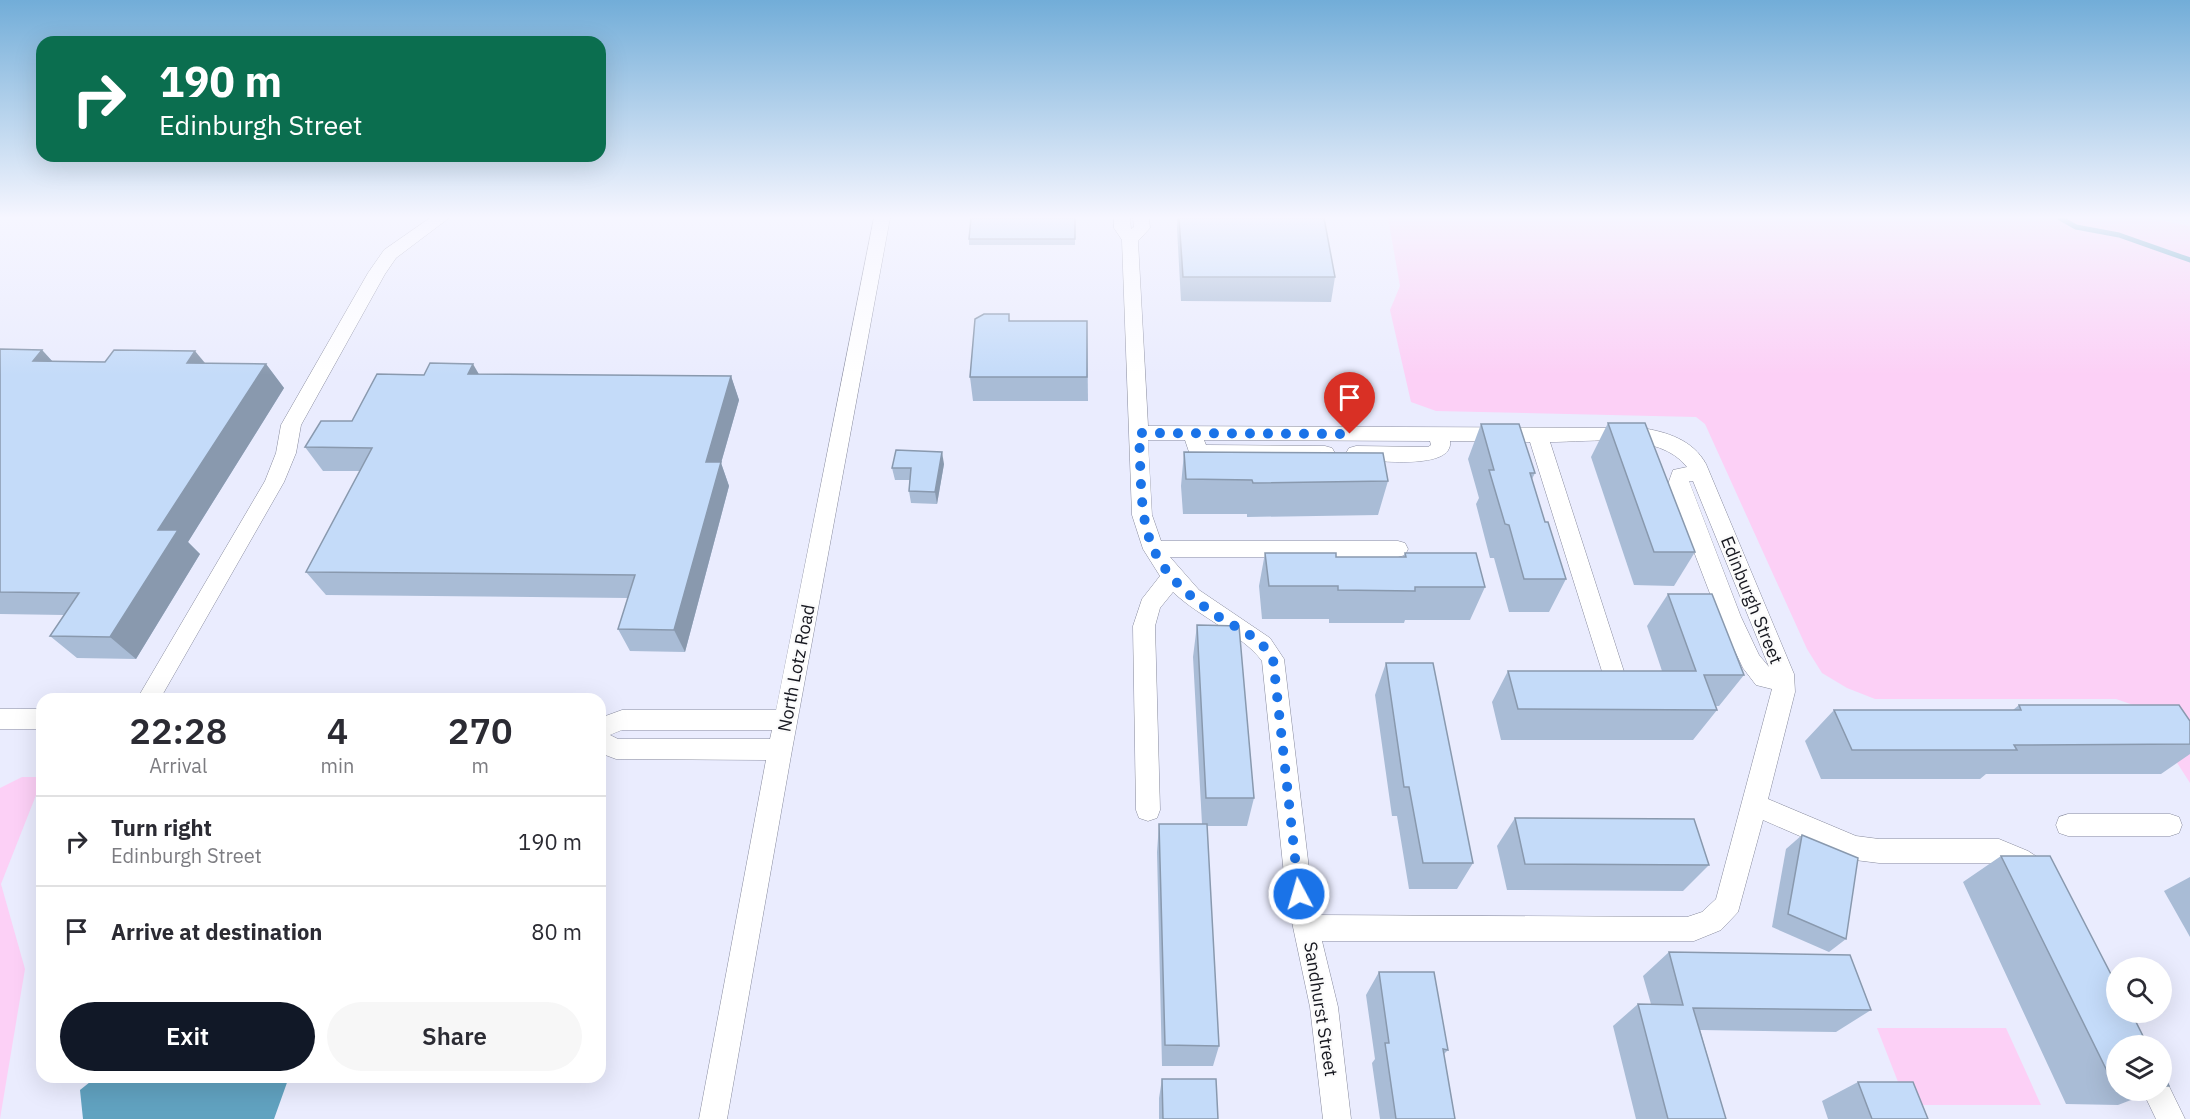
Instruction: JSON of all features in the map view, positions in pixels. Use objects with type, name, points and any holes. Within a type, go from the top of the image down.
[{"type":"street","points":[[151,693],[274,482],[285,453],[291,426],[379,270]]},
{"type":"street","name":"North Lotz Road","points":[[713,1119],[780,750],[872,270]]},
{"type":"street","name":"Sandhurst Street","points":[[1131,270],[1142,515],[1153,549],[1172,578],[1217,615],[1257,638],[1273,659],[1299,894],[1324,1007],[1338,1119]]},
{"type":"street","name":"Edinburgh Street","points":[[1139,433],[1658,437],[1686,452],[1700,473],[1783,674],[1784,692],[1729,903],[1718,918],[1700,928],[1687,930],[1307,928]]},
{"type":"street","points":[[1538,435],[1616,681]]},
{"type":"street","points":[[1153,549],[1398,549]]},
{"type":"street","points":[[1148,810],[1144,626],[1150,605],[1172,578]]},
{"type":"street","points":[[0,719],[36,719]]},
{"type":"street","points":[[606,726],[622,720],[786,720]]},
{"type":"street","points":[[606,744],[616,749],[780,750]]},
{"type":"street","points":[[1756,805],[1855,848],[1879,851],[1999,851],[2031,866],[2052,887]]},
{"type":"street","points":[[2068,825],[2170,825]]},
{"type":"street","points":[[2162,1101],[2171,1119]]},
{"type":"shaded area","points":[[1397,270],[2190,270],[2190,783],[2142,708],[2116,699],[1875,699],[1847,688],[1822,673],[1807,649],[1705,424],[1696,417],[1436,411],[1411,402],[1390,310],[1400,286]]},
{"type":"shaded area","points":[[22,777],[36,777],[36,795],[1,884],[25,969],[0,1119],[0,788]]},
{"type":"shaded area","points":[[1877,1028],[2006,1028],[2041,1105],[1907,1105]]},
{"type":"water","points":[[89,1083],[287,1083],[274,1119],[83,1119],[80,1090]]},
{"type":"building","points":[[1183,270],[1334,270],[1335,277],[1183,277]]},
{"type":"building","points":[[984,314],[1009,314],[1009,321],[1087,321],[1087,377],[970,377],[975,319]]},
{"type":"building","points":[[0,349],[42,350],[33,361],[105,362],[114,350],[195,351],[187,363],[266,364],[158,530],[178,530],[110,637],[50,636],[79,593],[0,592]]},
{"type":"building","points":[[430,363],[473,364],[468,374],[731,376],[706,462],[721,462],[674,630],[618,629],[635,575],[306,572],[372,448],[305,447],[321,421],[352,421],[377,374],[424,375]]},
{"type":"building","points":[[1608,423],[1645,423],[1695,552],[1654,552]]},
{"type":"building","points":[[1481,424],[1519,424],[1535,473],[1530,473],[1566,579],[1524,579],[1509,525],[1505,524],[1489,470],[1494,470]]},
{"type":"building","points":[[896,450],[942,452],[935,492],[909,491],[911,468],[892,468]]},
{"type":"building","points":[[1184,452],[1383,453],[1388,481],[1253,483],[1252,480],[1186,479]]},
{"type":"building","points":[[1265,553],[1336,553],[1336,557],[1406,557],[1405,553],[1476,553],[1485,587],[1415,587],[1415,591],[1338,590],[1338,586],[1269,586]]},
{"type":"building","points":[[1668,594],[1712,594],[1744,675],[1704,675],[1717,710],[1518,709],[1508,671],[1696,671]]},
{"type":"building","points":[[1197,625],[1239,626],[1254,798],[1206,798]]},
{"type":"building","points":[[1386,663],[1433,663],[1473,863],[1423,863],[1409,787],[1404,787]]},
{"type":"building","points":[[2019,705],[2179,705],[2190,721],[2190,744],[2014,745],[2017,750],[1852,750],[1834,710],[2021,710]]},
{"type":"building","points":[[1515,818],[1694,819],[1709,865],[1525,864]]},
{"type":"building","points":[[1159,824],[1207,824],[1219,1046],[1165,1045]]},
{"type":"building","points":[[1802,835],[1858,858],[1846,939],[1788,914]]},
{"type":"building","points":[[2001,856],[2050,856],[2106,965],[2106,1023],[2136,1023],[2142,1035],[2106,1035],[2106,1069]]},
{"type":"building","points":[[1669,952],[1850,955],[1871,1010],[1693,1008],[1726,1119],[1668,1119],[1638,1004],[1683,1005]]},
{"type":"building","points":[[1379,972],[1434,972],[1448,1050],[1443,1049],[1455,1119],[1396,1119],[1385,1043],[1389,1043]]},
{"type":"building","points":[[1162,1079],[1216,1079],[1218,1119],[1163,1119]]},
{"type":"building","points":[[1858,1082],[1913,1082],[1928,1119],[1872,1119]]},
{"type":"route","points":[[1299,894],[1273,659],[1257,638],[1217,615],[1188,593],[1169,574],[1156,556],[1147,536],[1142,515],[1139,433],[1350,434]]}]
